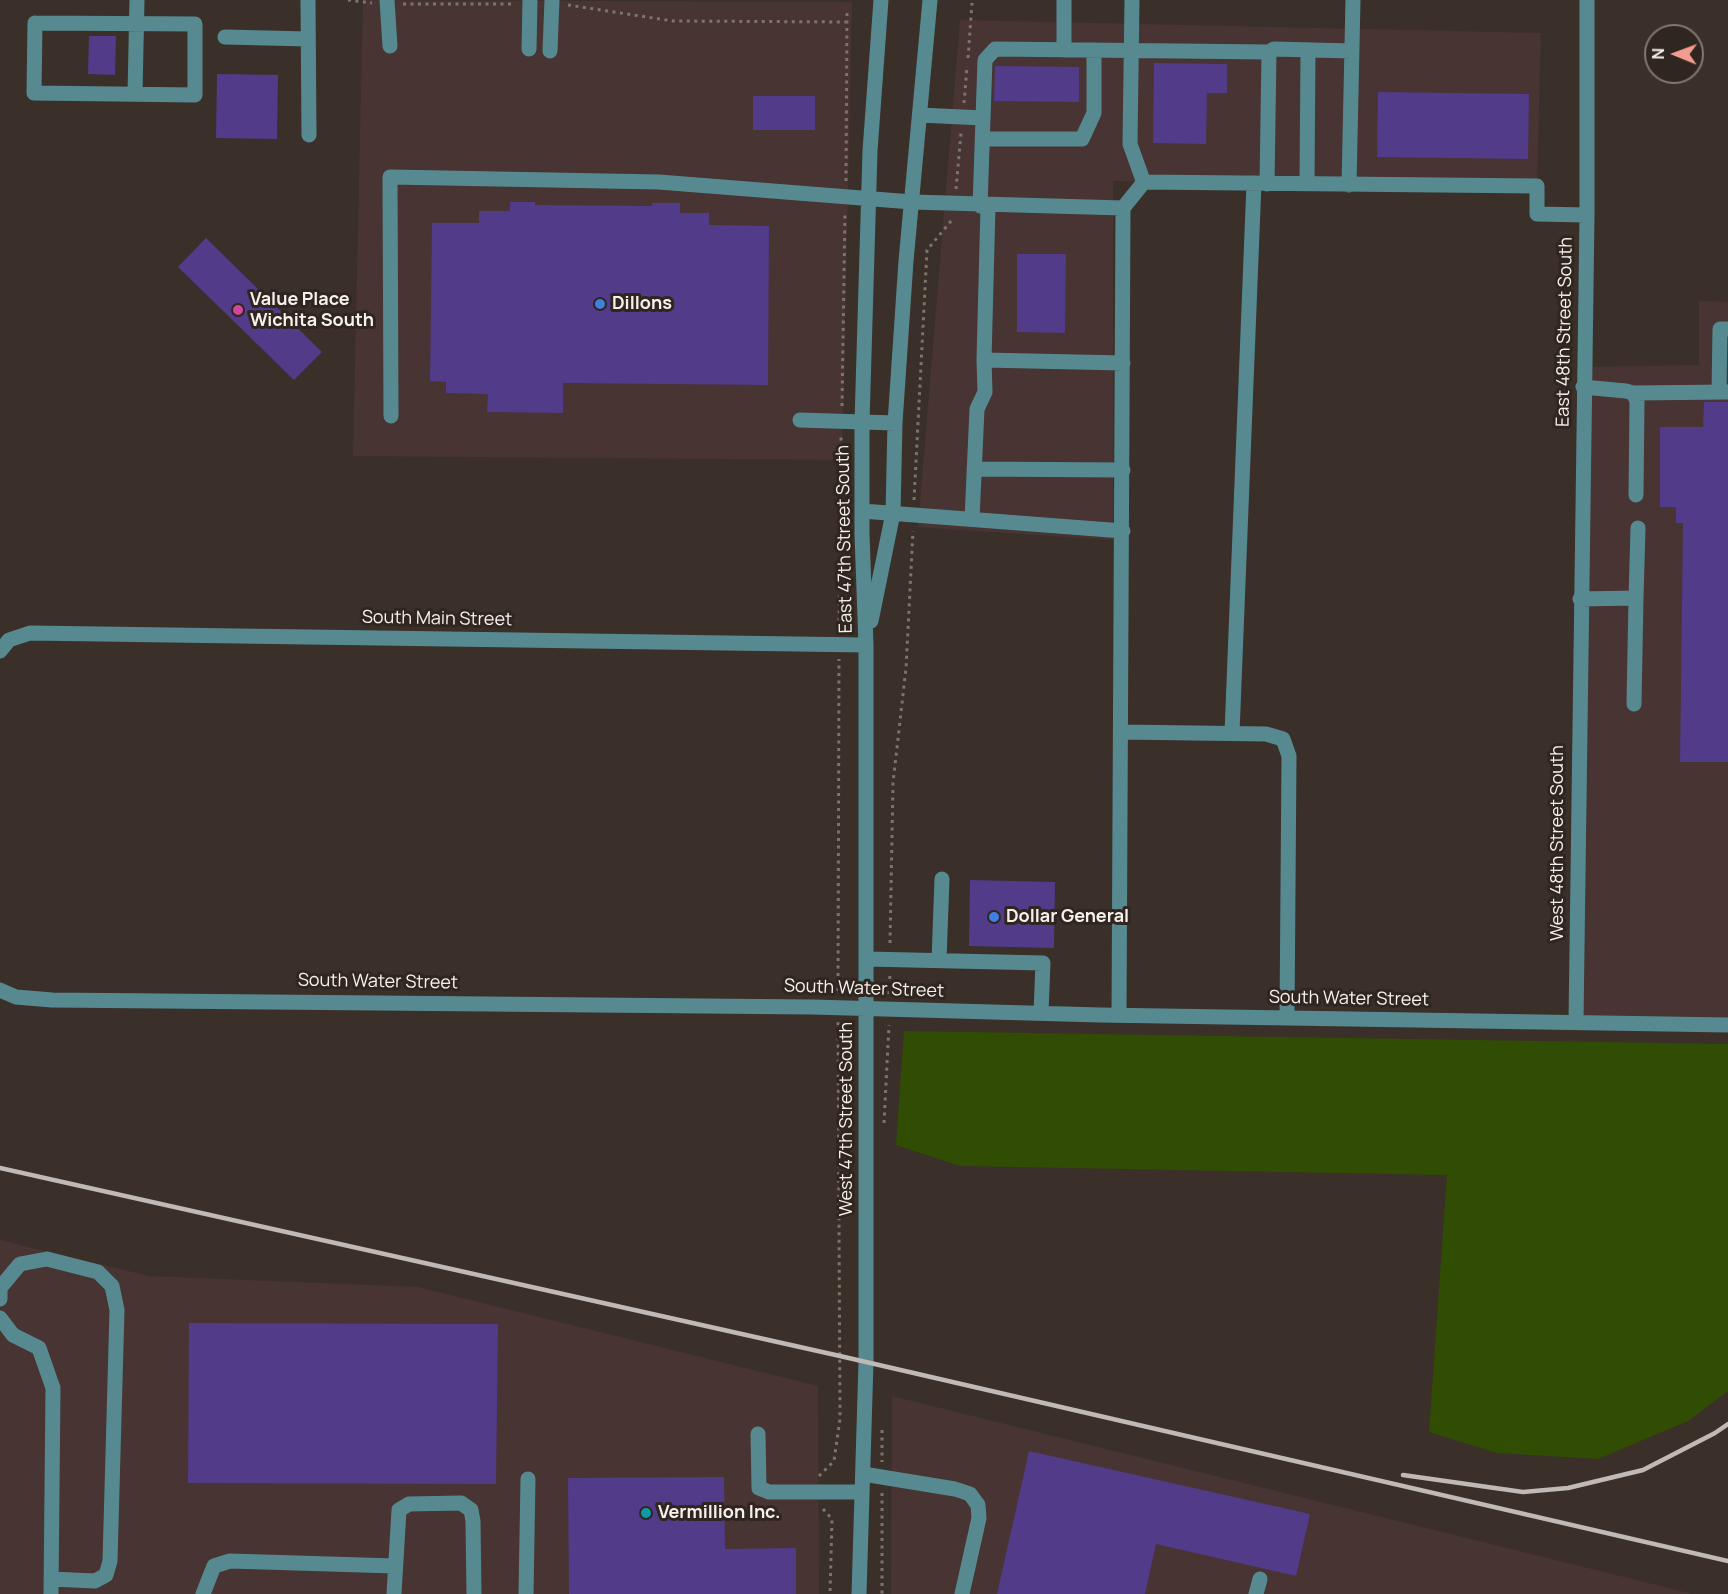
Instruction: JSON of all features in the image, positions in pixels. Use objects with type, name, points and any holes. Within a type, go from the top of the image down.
[{"type":"street","points":[[135,94],[137,0]]},
{"type":"street","points":[[308,0],[309,135]]},
{"type":"street","name":"East 47th Street South","points":[[866,645],[862,422],[870,151],[881,0]]},
{"type":"street","name":"East 47th Street South","points":[[866,645],[893,513],[895,423],[930,0]]},
{"type":"street","points":[[1064,0],[1064,50]]},
{"type":"street","points":[[1132,0],[1130,144],[1144,183]]},
{"type":"street","points":[[1349,184],[1353,0]]},
{"type":"street","name":"East 48th Street South","points":[[1579,664],[1587,215],[1587,0]]},
{"type":"street","points":[[387,2],[390,46]]},
{"type":"street","points":[[529,49],[530,2]]},
{"type":"street","points":[[550,51],[552,2]]},
{"type":"street","points":[[35,23],[195,24],[195,95],[135,94],[34,93],[35,23]]},
{"type":"street","points":[[225,37],[308,39]]},
{"type":"street","points":[[972,519],[977,409],[985,392],[983,118],[985,60],[989,54],[995,49],[1352,51]]},
{"type":"street","points":[[983,139],[1082,139],[1094,113],[1094,50]]},
{"type":"street","points":[[1307,184],[1308,50]]},
{"type":"street","points":[[1232,733],[1260,183],[1269,52]]},
{"type":"street","points":[[920,115],[983,118]]},
{"type":"street","points":[[391,416],[390,177],[659,182],[912,202],[984,206],[1124,208]]},
{"type":"street","points":[[1144,183],[1537,186],[1537,213],[1587,215]]},
{"type":"street","points":[[1119,1015],[1124,208],[1144,183]]},
{"type":"street","points":[[1584,387],[1633,393],[1724,392],[1720,329],[1728,330]]},
{"type":"street","points":[[984,360],[1123,363]]},
{"type":"street","points":[[1633,393],[1637,401],[1636,495]]},
{"type":"street","points":[[800,420],[895,423]]},
{"type":"street","points":[[974,469],[1123,470]]},
{"type":"street","points":[[862,511],[1123,531]]},
{"type":"street","points":[[1634,704],[1638,528]]},
{"type":"street","points":[[1580,598],[1636,598]]},
{"type":"street","name":"South Main Street","points":[[4,645],[30,633],[866,645]]},
{"type":"street","name":"West 47th Street South","points":[[859,1594],[866,1362],[866,645]]},
{"type":"street","name":"West 48th Street South","points":[[1576,1022],[1579,664]]},
{"type":"street","points":[[1121,732],[1266,734],[1284,739],[1289,756],[1287,1018]]},
{"type":"street","points":[[939,960],[942,879]]},
{"type":"street","points":[[867,959],[1042,963],[1041,1013]]},
{"type":"street","name":"South Water Street","points":[[0,990],[16,997],[52,1000],[356,1001],[838,1008],[1728,1025]]},
{"type":"street","points":[[0,1299],[0,1288],[20,1264],[47,1259],[98,1272],[112,1286],[117,1310],[110,1562],[106,1575],[95,1581],[51,1587],[53,1388],[39,1348],[13,1335],[0,1318]]},
{"type":"street","points":[[758,1434],[759,1488],[769,1492],[862,1492]]},
{"type":"street","points":[[863,1474],[956,1489],[970,1494],[978,1505],[979,1518],[962,1594]]},
{"type":"street","points":[[526,1594],[528,1479]]},
{"type":"street","points":[[394,1594],[399,1510],[409,1504],[461,1503],[471,1510],[473,1521],[474,1594]]},
{"type":"street","points":[[203,1594],[214,1566],[230,1561],[395,1566]]},
{"type":"street","points":[[1256,1594],[1260,1579]]},
{"type":"path","points":[[348,0],[530,2]]},
{"type":"path","points":[[552,2],[673,21],[847,22]]},
{"type":"path","points":[[883,1131],[889,1010],[892,783],[906,668],[927,250],[952,220],[955,204],[972,3]]},
{"type":"path","points":[[830,1594],[832,1519],[822,1507],[819,1474],[834,1461],[840,1419],[839,644],[847,11]]},
{"type":"path","points":[[882,1423],[882,1594]]},
{"type":"shaded area","points":[[363,0],[852,2],[842,460],[353,456]]},
{"type":"shaded area","points":[[960,20],[1541,33],[1537,186],[1113,181],[1113,540],[918,527]]},
{"type":"shaded area","points":[[1699,301],[1728,302],[1728,1025],[1576,1022],[1584,367],[1699,365]]},
{"type":"shaded area","points":[[0,1240],[149,1276],[418,1287],[818,1386],[819,1594],[0,1594]]},
{"type":"shaded area","points":[[892,1396],[1693,1594],[891,1594]]},
{"type":"green space","points":[[904,1031],[1728,1044],[1728,1391],[1688,1421],[1598,1459],[1497,1453],[1429,1432],[1447,1175],[960,1166],[896,1145]]},
{"type":"building","points":[[89,36],[116,36],[115,75],[88,74]]},
{"type":"building","points":[[1154,63],[1227,64],[1227,93],[1207,93],[1206,144],[1153,143]]},
{"type":"building","points":[[995,66],[1079,67],[1079,102],[994,101]]},
{"type":"building","points":[[217,74],[278,75],[277,139],[216,138]]},
{"type":"building","points":[[1378,92],[1529,94],[1528,159],[1377,157]]},
{"type":"building","points":[[753,96],[815,96],[815,130],[753,130]]},
{"type":"building","name":"Dillons","points":[[510,202],[535,202],[535,205],[652,206],[652,203],[680,203],[680,213],[709,213],[709,225],[769,226],[768,385],[563,383],[563,413],[487,412],[488,394],[446,393],[446,382],[430,381],[432,223],[479,223],[479,211],[510,211]]},
{"type":"building","points":[[206,238],[322,352],[294,380],[178,267]]},
{"type":"building","points":[[1017,254],[1066,254],[1065,333],[1017,332]]},
{"type":"building","points":[[1704,402],[1728,402],[1728,762],[1680,762],[1683,523],[1676,523],[1676,507],[1660,507],[1660,427],[1703,427]]},
{"type":"building","points":[[970,880],[1055,882],[1054,948],[969,946]]},
{"type":"building","points":[[189,1323],[498,1324],[496,1484],[188,1483]]},
{"type":"building","points":[[1029,1451],[1310,1514],[1296,1576],[1156,1544],[1145,1594],[997,1594]]},
{"type":"building","name":"Vermillion Inc.","points":[[724,1477],[725,1549],[796,1548],[796,1594],[569,1594],[568,1478]]},
{"type":"railway","points":[[0,1168],[840,1356],[1728,1561]]},
{"type":"railway","points":[[1403,1475],[1523,1492],[1568,1488],[1643,1470],[1728,1424]]},
{"type":"place","name":"Dillons","points":[[600,304]]},
{"type":"place","name":"Value Place Wichita South","points":[[238,310]]},
{"type":"place","name":"Dollar General","points":[[994,917]]},
{"type":"place","name":"Vermillion Inc.","points":[[646,1513]]}]
